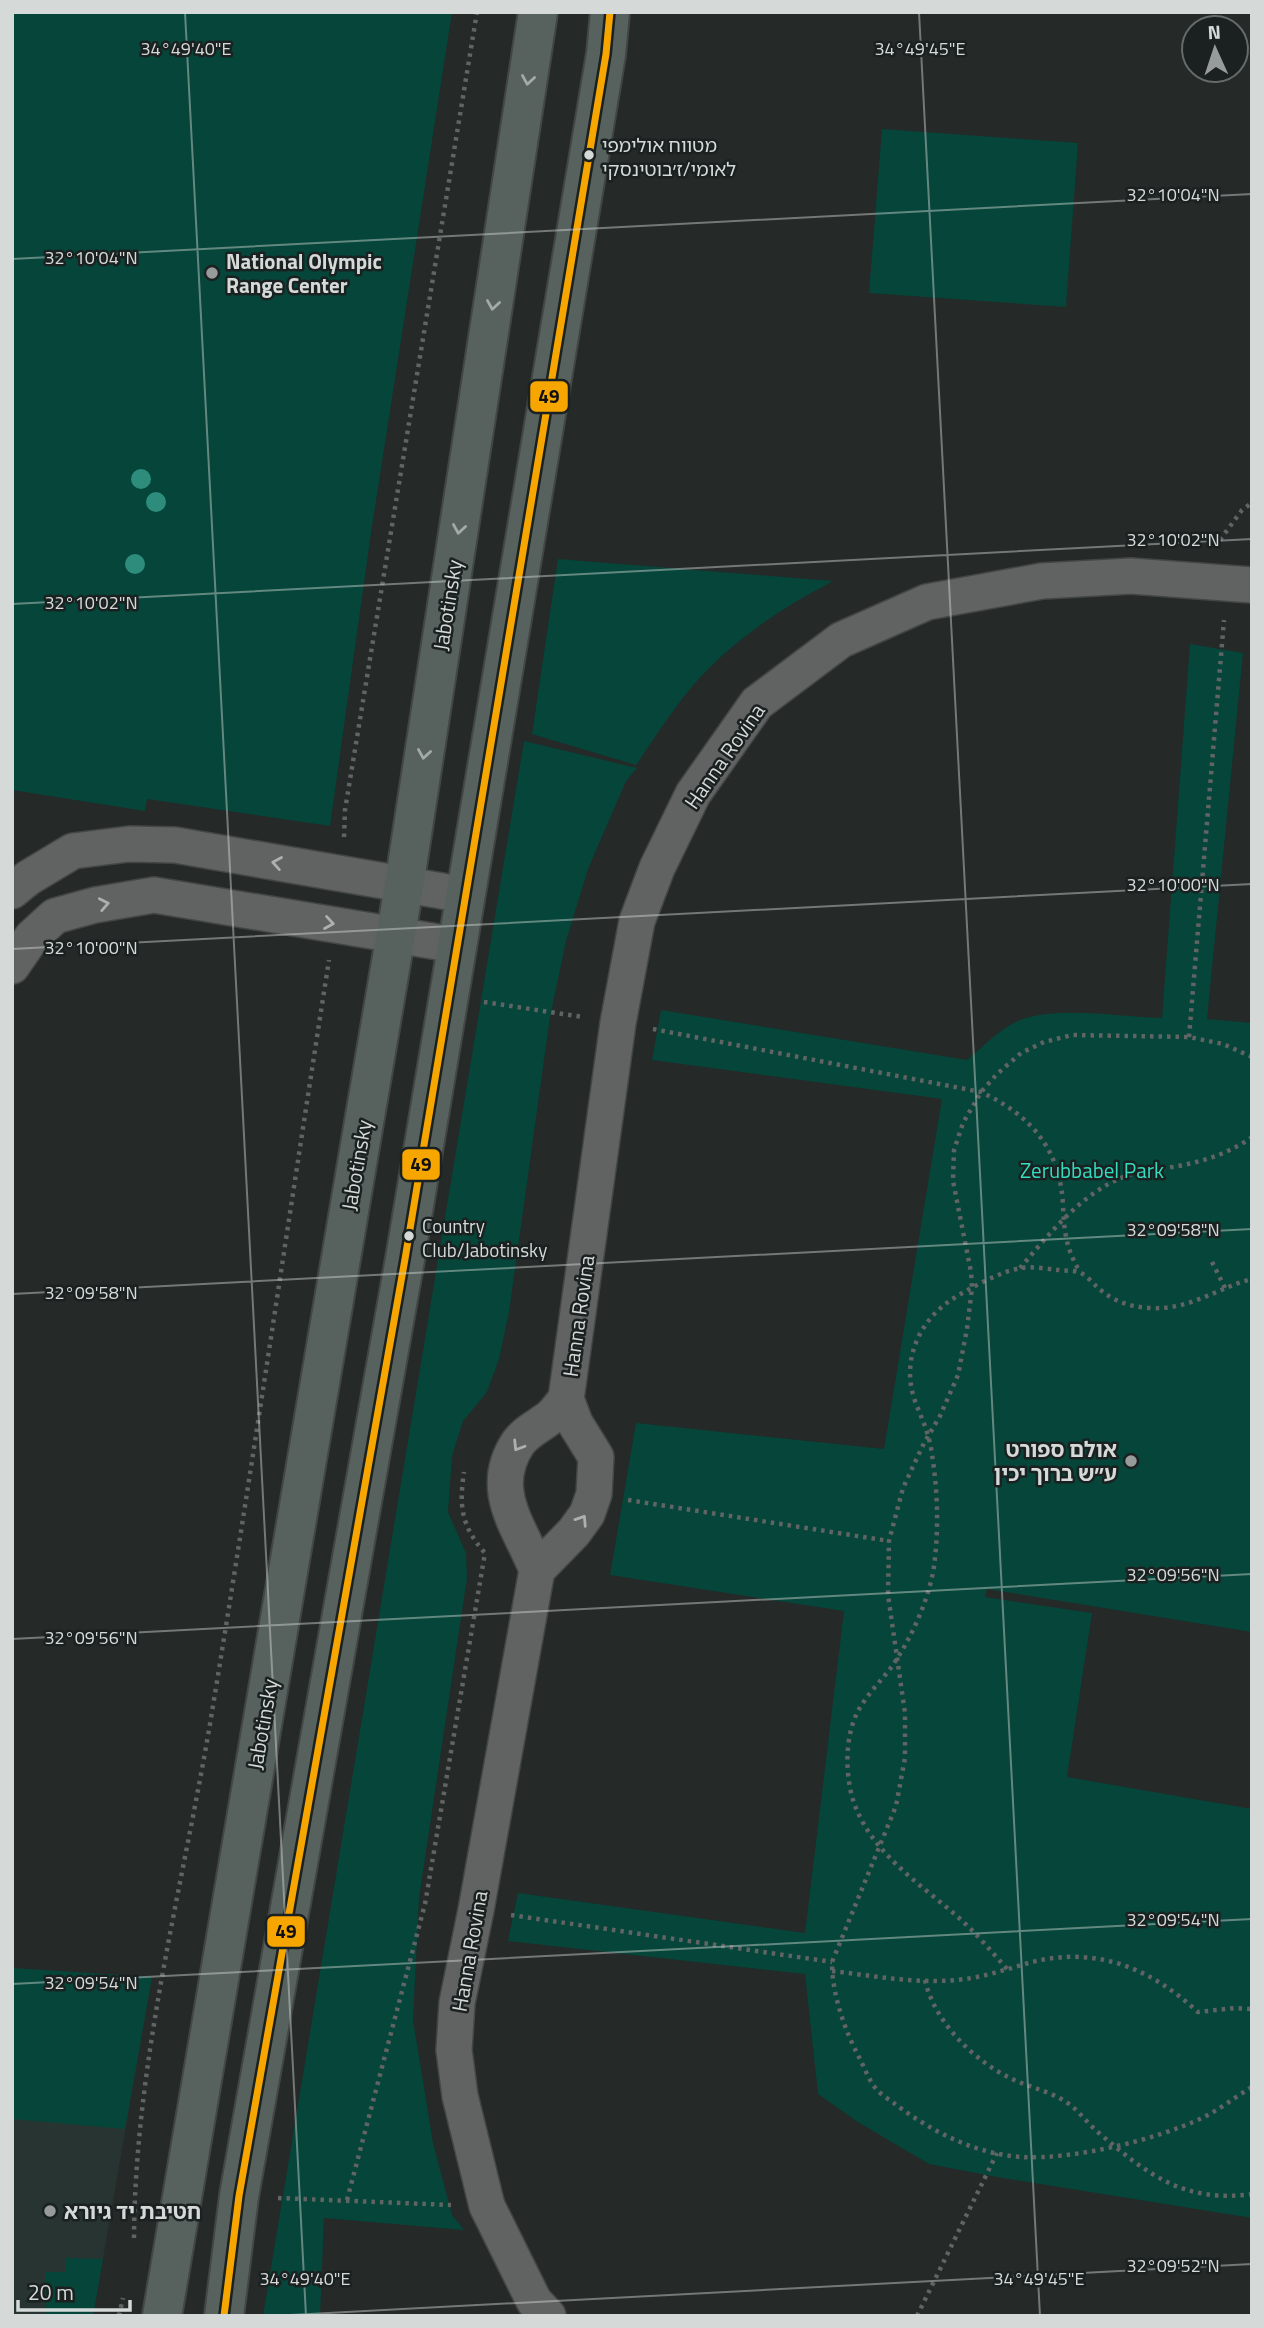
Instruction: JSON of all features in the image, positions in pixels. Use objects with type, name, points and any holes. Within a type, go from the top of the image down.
[{"type":"main road","name":"Jabotinsky","points":[[162,2316],[404,886],[538,12]]},
{"type":"main road","points":[[606,54],[610,12]]},
{"type":"main road","points":[[224,2316],[239,2196],[405,1259],[606,54],[616,12]]},
{"type":"street","name":"Hanna Rovina","points":[[548,2316],[534,2301],[487,2206],[460,2096],[454,2050],[457,2003],[537,1570],[574,1532],[587,1514],[594,1494],[596,1457],[575,1423],[566,1399],[618,1023],[638,921],[657,868],[693,794],[757,703],[842,640],[927,602],[1042,581],[1131,576],[1239,583]]},
{"type":"street","points":[[55,916],[17,875],[73,850],[129,844],[175,845],[465,895]]},
{"type":"street","points":[[12,966],[32,937],[55,916],[94,905],[154,895],[456,945]]},
{"type":"street","name":"Hanna Rovina","points":[[537,1570],[506,1502],[505,1479],[519,1443],[532,1428],[548,1419],[566,1399]]},
{"type":"path","points":[[342,875],[345,810],[477,12]]},
{"type":"path","points":[[1220,540],[1241,510],[1252,503]]},
{"type":"path","points":[[1189,1037],[1239,583]]},
{"type":"path","points":[[134,2242],[134,2202],[149,2057],[209,1726],[335,924]]},
{"type":"path","points":[[449,996],[618,1023],[981,1092],[1006,1104],[1024,1118],[1046,1145],[1059,1175],[1064,1234],[1073,1262],[1080,1272],[1109,1298],[1127,1305],[1154,1308],[1179,1306],[1252,1279]]},
{"type":"path","points":[[1252,1057],[1223,1044],[1189,1037],[1072,1035],[1044,1042],[1021,1053],[981,1092],[963,1123],[954,1150],[953,1181],[966,1241],[972,1288],[967,1329],[958,1375],[903,1488],[889,1541],[888,1595],[905,1713],[905,1758],[896,1806],[832,1962],[839,2006],[850,2042],[877,2091],[922,2124],[978,2149],[1021,2157],[1068,2154],[1115,2146],[1173,2130],[1204,2118],[1252,2087]]},
{"type":"path","points":[[1007,1969],[960,1919],[895,1865],[880,1847],[860,1819],[852,1798],[849,1778],[850,1735],[858,1713],[898,1655],[919,1617],[935,1563],[938,1510],[936,1484],[929,1435],[911,1386],[915,1341],[922,1328],[948,1302],[972,1288],[1020,1268],[1062,1220],[1091,1195],[1115,1180],[1135,1172],[1181,1166],[1225,1154],[1252,1137]]},
{"type":"path","points":[[1212,1262],[1225,1288]]},
{"type":"path","points":[[1020,1268],[1080,1272]]},
{"type":"path","points":[[347,2200],[425,1904],[485,1553],[466,1528],[462,1513],[464,1472]]},
{"type":"path","points":[[617,1498],[889,1541]]},
{"type":"path","points":[[476,1910],[832,1962]]},
{"type":"path","points":[[832,1971],[925,1980],[968,1979],[1066,1956],[1093,1957],[1127,1966],[1155,1979],[1198,2012],[1252,2009]]},
{"type":"path","points":[[925,1980],[929,1997],[939,2015],[973,2053],[1008,2077],[1050,2093],[1069,2104],[1143,2168],[1176,2188],[1215,2196],[1252,2194]]},
{"type":"path","points":[[917,2316],[997,2152]]},
{"type":"path","points":[[239,2196],[487,2206]]},
{"type":"path","points":[[119,2316],[125,2292]]},
{"type":"shaded area","points":[[12,1968],[152,1977],[93,2316],[12,2316]]},
{"type":"green space","name":"National Olympic Range Center","points":[[12,12],[452,12],[371,533],[330,826],[147,799],[145,811],[12,790]]},
{"type":"green space","points":[[882,129],[1078,143],[1066,307],[869,293]]},
{"type":"green space","points":[[558,559],[833,581],[771,618],[714,663],[682,699],[636,765],[532,734]]},
{"type":"green space","name":"Zerubbabel Park","points":[[1190,644],[1243,653],[1207,1019],[1252,1023],[1252,1632],[987,1589],[985,1597],[1092,1613],[1067,1777],[1252,1809],[1252,2218],[929,2164],[858,2122],[818,2094],[805,1974],[508,1941],[518,1893],[805,1933],[844,1611],[610,1575],[636,1423],[884,1449],[942,1099],[652,1060],[661,1010],[967,1060],[1008,1026],[1038,1015],[1091,1013],[1162,1018]]},
{"type":"green space","points":[[524,741],[637,768],[626,781],[588,869],[566,941],[550,1017],[509,1312],[499,1359],[487,1392],[463,1421],[452,1456],[448,1512],[466,1553],[467,1578],[419,1898],[413,2020],[433,2143],[452,2215],[464,2230],[324,2218],[320,2316],[263,2316]]},
{"type":"green space","points":[[12,1968],[152,1977],[125,2129],[12,2119]]},
{"type":"green space","points":[[65,2258],[103,2259],[93,2316],[46,2316],[46,2272],[65,2272]]},
{"type":"transit line","name":"49","points":[[224,2316],[239,2196],[405,1259],[606,54],[610,12]]},
{"type":"place","name":"מטווח אולימפי לאומי/ז׳בוטינסקי","points":[[589,155]]},
{"type":"place","name":"National Olympic Range Center","points":[[212,273]]},
{"type":"place","name":"Country Club/Jabotinsky","points":[[409,1236]]},
{"type":"place","name":"אולם ספורט ע״ש ברוך יכין","points":[[1131,1461]]},
{"type":"place","name":"חטיבת יד גיורא","points":[[50,2211]]}]
